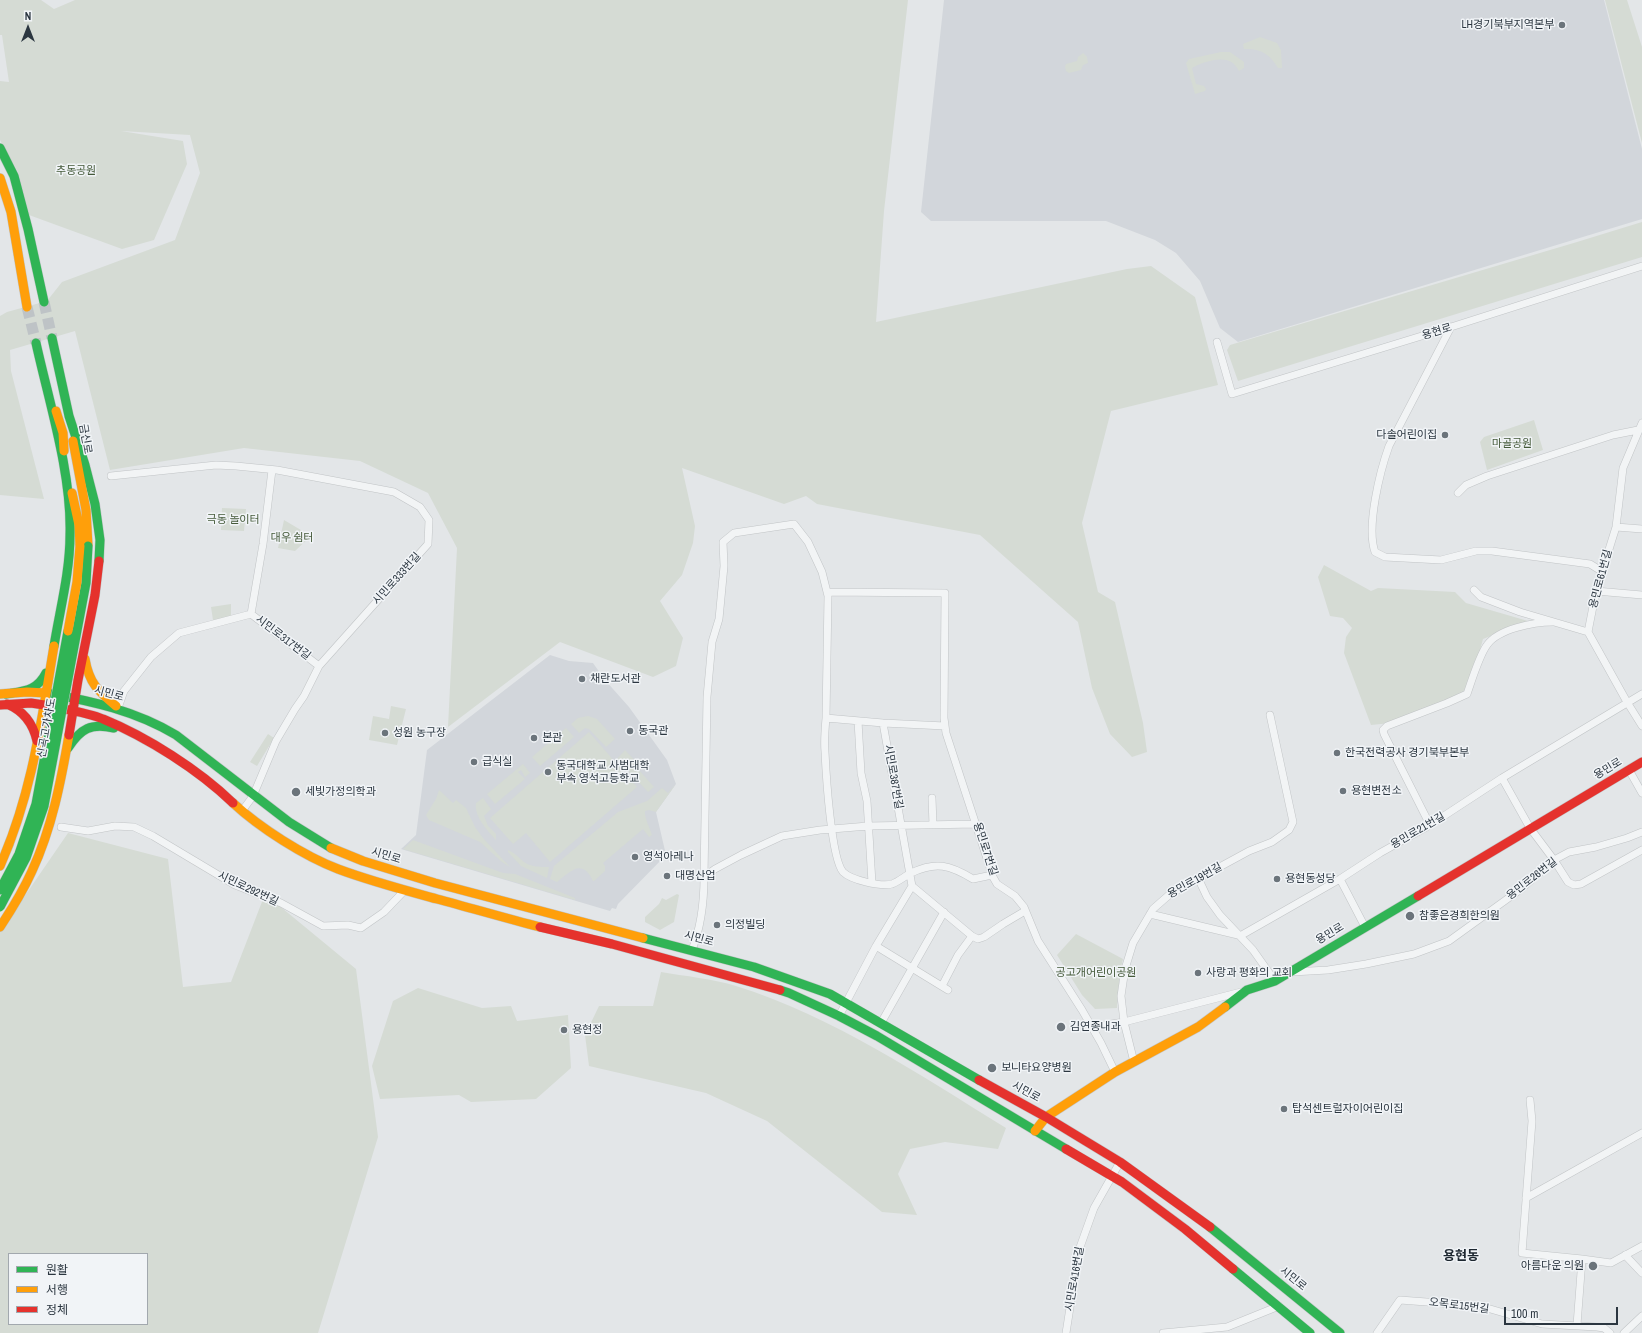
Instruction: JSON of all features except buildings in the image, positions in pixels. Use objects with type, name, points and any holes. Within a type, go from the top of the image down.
[{"type":"main road","points":[[0,148],[14,176],[28,229],[44,302]]},
{"type":"main road","points":[[0,178],[11,212],[27,307]]},
{"type":"main road","name":"금신로","points":[[52,338],[69,416],[86,510],[84,546]]},
{"type":"main road","name":"금신로","points":[[36,343],[44,378],[63,433],[65,466],[84,546]]},
{"type":"main road","points":[[0,866],[18,825],[26,800],[55,642],[68,559],[70,518],[65,476],[44,378]]},
{"type":"main road","points":[[0,927],[20,894],[44,844],[57,800],[66,758],[98,578],[100,540],[98,523],[90,483],[69,416]]},
{"type":"main road","name":"신곡고가차도","points":[[0,890],[21,848],[33,814],[39,791],[84,546]]},
{"type":"main road","name":"신곡고가차도","points":[[0,907],[24,862],[44,806],[86,583],[84,546]]},
{"type":"main road","points":[[3,694],[31,690],[40,685],[46,673],[55,642]]},
{"type":"main road","points":[[84,653],[87,673],[93,685],[118,708]]},
{"type":"main road","name":"시민로","points":[[3,694],[34,692],[46,693],[76,698],[118,708],[142,716],[162,726],[253,796],[310,836],[333,849],[363,861],[435,882],[692,950],[780,975],[808,984],[846,1002],[1046,1117],[1120,1162],[1203,1221],[1340,1333]]},
{"type":"main road","points":[[4,704],[36,703],[74,710],[102,718],[135,733],[189,768],[226,796],[242,811],[283,840],[320,861],[360,877],[516,921],[612,944],[763,985],[809,1001],[877,1036],[1122,1182],[1185,1229],[1310,1333]]},
{"type":"main road","points":[[4,704],[21,711],[28,719],[35,734],[36,749]]},
{"type":"main road","points":[[66,758],[69,747],[74,739],[86,730],[96,726],[106,726],[135,733]]},
{"type":"main road","name":"용민로","points":[[1035,1131],[1046,1117],[1115,1072],[1198,1027],[1247,990],[1275,981],[1405,905],[1530,828],[1642,762]]},
{"type":"street","name":"용현로","points":[[1217,342],[1232,394],[1451,327],[1642,266]]},
{"type":"street","points":[[1451,327],[1389,446],[1374,515],[1372,544],[1375,552],[1385,557],[1441,560],[1452,559],[1476,551],[1492,551],[1590,564],[1603,572]]},
{"type":"street","points":[[1458,493],[1466,485],[1487,476],[1640,427]]},
{"type":"street","name":"용민로61번길","points":[[1588,632],[1596,591],[1616,527],[1623,468],[1640,427]]},
{"type":"street","name":"시민로333번길","points":[[111,476],[216,465],[272,470],[394,492],[420,507],[429,520],[428,544],[319,666],[304,696],[295,708],[276,741],[253,796],[242,811]]},
{"type":"street","points":[[251,614],[272,470]]},
{"type":"street","points":[[692,950],[697,938],[704,893],[707,697],[712,642],[719,619],[724,566],[723,542],[734,533],[794,524],[808,542],[822,572],[827,592],[828,636],[825,751],[832,830],[837,859],[843,872],[852,878],[872,883],[885,884],[893,884],[921,868],[935,865],[952,868],[973,879],[992,875]]},
{"type":"street","points":[[1616,527],[1642,529]]},
{"type":"street","points":[[1474,590],[1481,597],[1520,612],[1588,632],[1642,726]]},
{"type":"street","points":[[1596,591],[1642,594]]},
{"type":"street","name":"용민로7번길","points":[[827,592],[945,593],[945,726],[992,875],[998,884],[1015,896],[1025,911],[1038,941],[1092,1028],[1115,1072]]},
{"type":"street","name":"시민로317번길","points":[[118,708],[124,691],[151,657],[179,633],[251,614],[319,666]]},
{"type":"street","points":[[1430,826],[1386,740],[1384,730],[1387,726],[1467,694],[1486,645],[1494,636],[1528,624],[1553,622]]},
{"type":"street","name":"용민로21번길","points":[[1240,936],[1340,879],[1380,853],[1430,826],[1502,778],[1642,694]]},
{"type":"street","name":"용민로19번길","points":[[1134,1062],[1124,1022],[1121,996],[1125,969],[1134,943],[1150,914],[1169,894],[1199,880],[1249,852],[1272,842],[1290,830],[1293,822],[1270,715]]},
{"type":"street","points":[[826,718],[945,726]]},
{"type":"street","points":[[858,721],[861,773],[865,790],[872,883]]},
{"type":"street","name":"시민로387번길","points":[[883,723],[912,886]]},
{"type":"street","points":[[1629,770],[1642,793]]},
{"type":"street","points":[[1502,778],[1530,828],[1554,860],[1568,882],[1581,884],[1642,850]]},
{"type":"street","points":[[932,798],[933,825]]},
{"type":"street","points":[[704,877],[715,869],[773,840],[794,834],[868,826],[976,824]]},
{"type":"street","name":"시민로292번길","points":[[61,827],[88,831],[115,826],[134,827],[153,836],[235,885],[280,903],[324,926],[348,925],[361,928],[384,912],[405,890]]},
{"type":"street","name":"용민로26번길","points":[[1290,972],[1328,970],[1366,964],[1414,954],[1449,941],[1521,889],[1554,860],[1569,852],[1596,847],[1642,832]]},
{"type":"street","points":[[1340,879],[1365,927]]},
{"type":"street","points":[[1199,880],[1207,897],[1220,915],[1253,950],[1275,981]]},
{"type":"street","points":[[840,1016],[876,946],[912,886],[972,936],[978,938],[984,937],[1025,911]]},
{"type":"street","points":[[881,1023],[944,912]]},
{"type":"street","points":[[1150,914],[1240,936]]},
{"type":"street","points":[[876,946],[945,988],[958,955],[972,936]]},
{"type":"street","points":[[1092,1028],[1124,1022],[1247,990]]},
{"type":"street","points":[[1530,1100],[1532,1121],[1522,1253],[1582,1258],[1611,1263],[1642,1246]]},
{"type":"street","points":[[1526,1198],[1642,1133]]},
{"type":"street","name":"시민로416번길","points":[[1066,1333],[1079,1250],[1094,1208],[1120,1162]]},
{"type":"street","points":[[1625,1255],[1642,1273]]},
{"type":"street","points":[[1577,1325],[1582,1258]]},
{"type":"street","name":"오목로15번길","points":[[1377,1333],[1400,1300],[1480,1306],[1542,1324],[1577,1325],[1604,1328],[1610,1333]]},
{"type":"street","points":[[1163,1333],[1227,1328],[1279,1306]]},
{"type":"street","points":[[1624,1333],[1641,1318]]},
{"type":"shaded area","points":[[944,0],[1604,0],[1642,149],[1642,219],[1238,342],[1220,328],[1200,281],[1176,253],[1155,240],[1106,221],[931,221],[921,212]]},
{"type":"shaded area","name":"동국대학교 사범대학 부속 영석고등학교","points":[[550,655],[569,661],[593,663],[605,680],[629,707],[667,760],[676,784],[656,812],[666,855],[618,904],[616,909],[612,908],[610,911],[401,849],[416,835],[427,750]]},
{"type":"green space","name":"추동공원","points":[[0,0],[41,0],[54,9],[75,0],[908,0],[884,211],[876,322],[1127,269],[1151,266],[1195,297],[1218,385],[1111,411],[1082,523],[1098,592],[1115,602],[1143,723],[1147,752],[1132,757],[1110,734],[1092,688],[1078,622],[980,535],[817,504],[806,496],[784,504],[682,468],[695,526],[693,543],[682,575],[660,601],[683,638],[676,666],[653,677],[560,642],[448,727],[457,548],[428,493],[360,461],[244,448],[110,470],[75,331],[10,350],[11,371],[44,499],[0,495],[0,316],[7,312],[47,301],[62,282],[175,240],[200,173],[190,135],[121,131],[183,141],[187,164],[154,240],[122,249],[29,215],[18,172],[0,140],[0,81],[9,82],[2,35],[0,35]]},
{"type":"green space","points":[[1605,0],[1627,0],[1642,47],[1642,143]]},
{"type":"green space","points":[[1260,37],[1277,43],[1281,50],[1282,68],[1278,68],[1272,59],[1260,51],[1244,49],[1243,44]]},
{"type":"green space","points":[[1221,52],[1230,52],[1244,62],[1244,68],[1239,71],[1233,63],[1218,59],[1192,68],[1196,84],[1204,86],[1206,89],[1205,91],[1195,94],[1186,63],[1189,59]]},
{"type":"green space","points":[[1083,53],[1087,57],[1088,63],[1083,65],[1081,70],[1069,73],[1066,71],[1066,64],[1077,61],[1078,57]]},
{"type":"green space","points":[[1642,222],[1642,257],[1238,381],[1227,350],[1230,345]]},
{"type":"green space","name":"마골공원","points":[[1534,420],[1543,450],[1487,470],[1480,442],[1484,437]]},
{"type":"green space","name":"극동 놀이터","points":[[222,508],[246,509],[244,531],[221,530]]},
{"type":"green space","name":"대우 쉼터","points":[[284,520],[311,536],[295,551],[278,548]]},
{"type":"green space","points":[[1324,565],[1371,591],[1378,588],[1455,592],[1466,603],[1528,621],[1483,639],[1475,668],[1464,694],[1391,723],[1371,725],[1344,653],[1346,637],[1352,628],[1343,618],[1330,616],[1318,577]]},
{"type":"green space","points":[[231,604],[231,617],[213,620],[211,607]]},
{"type":"green space","name":"성원 농구장","points":[[391,706],[406,709],[397,745],[369,740],[373,716],[389,719]]},
{"type":"green space","points":[[588,716],[597,719],[615,739],[606,747],[589,729],[585,728],[579,733],[571,724],[578,718]]},
{"type":"green space","points":[[566,728],[574,737],[540,766],[532,757]]},
{"type":"green space","points":[[589,732],[637,787],[550,862],[526,833],[513,844],[490,818]]},
{"type":"green space","points":[[268,734],[274,738],[257,766],[250,762]]},
{"type":"green space","points":[[625,750],[640,766],[638,769],[654,787],[648,792],[617,759]]},
{"type":"green space","points":[[523,764],[530,773],[525,777],[521,770],[518,772],[525,779],[495,804],[487,794]]},
{"type":"green space","points":[[676,784],[656,812],[649,810],[645,811],[646,819],[652,835],[649,837],[643,829],[603,863],[605,866],[605,871],[594,881],[585,870],[580,868],[567,874],[557,882],[550,879],[554,866],[618,812],[647,801],[662,788],[668,793]]},
{"type":"green space","points":[[439,790],[453,803],[456,800],[466,808],[475,827],[483,838],[510,867],[502,862],[480,842],[429,820],[426,815],[436,799]]},
{"type":"green space","points":[[483,798],[491,809],[484,816],[488,826],[496,834],[496,840],[482,823],[477,813],[476,803]]},
{"type":"green space","points":[[68,833],[168,859],[183,987],[231,982],[265,894],[356,969],[378,1137],[318,1333],[0,1333],[0,932]]},
{"type":"green space","points":[[413,840],[503,873],[515,874],[575,898],[575,900],[403,849]]},
{"type":"green space","points":[[508,850],[530,865],[549,867],[547,878],[521,866],[508,852]]},
{"type":"green space","points":[[677,894],[679,895],[674,922],[660,930],[645,922],[645,917],[659,904],[662,898],[666,900]]},
{"type":"green space","name":"공고개어린이공원","points":[[1076,934],[1123,959],[1120,972],[1117,1008],[1095,1009],[1082,995],[1057,955]]},
{"type":"green space","points":[[661,972],[736,986],[772,999],[842,1031],[909,1068],[1006,1128],[998,1149],[945,1142],[910,1149],[898,1174],[917,1215],[882,1212],[767,1121],[706,1093],[589,1066],[585,1035],[599,1006],[653,1006]]},
{"type":"green space","points":[[418,988],[482,1008],[511,1006],[517,1021],[568,1015],[571,1068],[536,1099],[471,1102],[459,1095],[380,1099],[372,1066],[393,1001]]},
{"type":"tunnel","points":[[44,302],[52,338]]},
{"type":"tunnel","points":[[27,307],[36,343]]},
{"type":"traffic: fast","points":[[0,148],[14,176],[28,229],[44,302]]},
{"type":"traffic: fast","points":[[52,338],[69,416],[85,465],[95,504],[100,540],[99,561]]},
{"type":"traffic: fast","points":[[36,343],[59,438],[64,463],[70,512],[70,549],[54,646]]},
{"type":"traffic: fast","points":[[0,907],[26,858],[44,806],[86,583],[88,546]]},
{"type":"traffic: fast","points":[[0,890],[19,854],[36,804],[68,631]]},
{"type":"traffic: fast","points":[[6,694],[24,691],[34,687],[46,673]]},
{"type":"traffic: fast","points":[[46,693],[97,703],[129,713],[145,719],[176,735],[289,822],[331,848]]},
{"type":"traffic: fast","points":[[68,748],[77,736],[87,729],[99,726],[114,728]]},
{"type":"traffic: fast","points":[[1225,1007],[1247,990],[1275,981],[1418,896]]},
{"type":"traffic: fast","points":[[643,938],[754,967],[830,994],[979,1080]]},
{"type":"traffic: fast","points":[[780,990],[839,1016],[877,1036],[1066,1149]]},
{"type":"traffic: fast","points":[[1210,1227],[1340,1333]]},
{"type":"traffic: fast","points":[[1233,1269],[1310,1333]]},
{"type":"traffic: slow","points":[[0,178],[11,212],[27,307]]},
{"type":"traffic: slow","points":[[56,411],[63,433],[64,451]]},
{"type":"traffic: slow","points":[[73,441],[86,510],[88,546]]},
{"type":"traffic: slow","points":[[72,493],[79,525],[80,546]]},
{"type":"traffic: slow","points":[[68,631],[77,582],[80,546]]},
{"type":"traffic: slow","points":[[0,866],[11,839],[28,785],[40,730],[54,646]]},
{"type":"traffic: slow","points":[[85,659],[89,674],[95,686],[116,706]]},
{"type":"traffic: slow","points":[[0,694],[27,692],[46,693]]},
{"type":"traffic: slow","points":[[0,927],[25,886],[39,855],[59,787],[69,735]]},
{"type":"traffic: slow","points":[[233,803],[256,822],[297,849],[338,869],[400,889],[540,927]]},
{"type":"traffic: slow","points":[[331,848],[363,861],[435,883],[643,938]]},
{"type":"traffic: slow","points":[[1035,1131],[1046,1117],[1115,1072],[1198,1027],[1225,1007]]},
{"type":"traffic: jam","points":[[69,735],[95,595],[99,561]]},
{"type":"traffic: jam","points":[[0,705],[31,703],[44,705]]},
{"type":"traffic: jam","points":[[7,704],[18,710],[27,718],[37,741]]},
{"type":"traffic: jam","points":[[44,705],[97,717],[120,726],[172,755],[205,778],[233,803]]},
{"type":"traffic: jam","points":[[1418,896],[1642,762]]},
{"type":"traffic: jam","points":[[540,927],[612,944],[780,990]]},
{"type":"traffic: jam","points":[[979,1080],[1046,1117],[1120,1162],[1210,1227]]},
{"type":"traffic: jam","points":[[1066,1149],[1122,1182],[1185,1229],[1233,1269]]},
{"type":"place","name":"LH경기북부지역본부","points":[[1562,25]]},
{"type":"place","name":"다솔어린이집","points":[[1445,435]]},
{"type":"place","name":"채란도서관","points":[[582,679]]},
{"type":"place","name":"동국관","points":[[630,731]]},
{"type":"place","name":"성원 농구장","points":[[385,733]]},
{"type":"place","name":"본관","points":[[534,738]]},
{"type":"place","name":"한국전력공사 경기북부본부","points":[[1337,753]]},
{"type":"place","name":"급식실","points":[[474,762]]},
{"type":"place","name":"동국대학교 사범대학 부속 영석고등학교","points":[[548,772]]},
{"type":"place","name":"용현변전소","points":[[1343,791]]},
{"type":"place","name":"세빛가정의학과","points":[[296,792]]},
{"type":"place","name":"영석아레나","points":[[635,857]]},
{"type":"place","name":"대명산업","points":[[667,876]]},
{"type":"place","name":"용현동성당","points":[[1277,879]]},
{"type":"place","name":"참좋은경희한의원","points":[[1410,916]]},
{"type":"place","name":"의정빌딩","points":[[717,925]]},
{"type":"place","name":"사랑과 평화의 교회","points":[[1198,973]]},
{"type":"place","name":"김연종내과","points":[[1061,1027]]},
{"type":"place","name":"용현정","points":[[564,1030]]},
{"type":"place","name":"보니타요양병원","points":[[992,1068]]},
{"type":"place","name":"탑석센트럴자이어린이집","points":[[1284,1109]]},
{"type":"place","name":"아름다운 의원","points":[[1593,1266]]},
{"type":"district","name":"용현동","points":[[1461,1257]]}]
